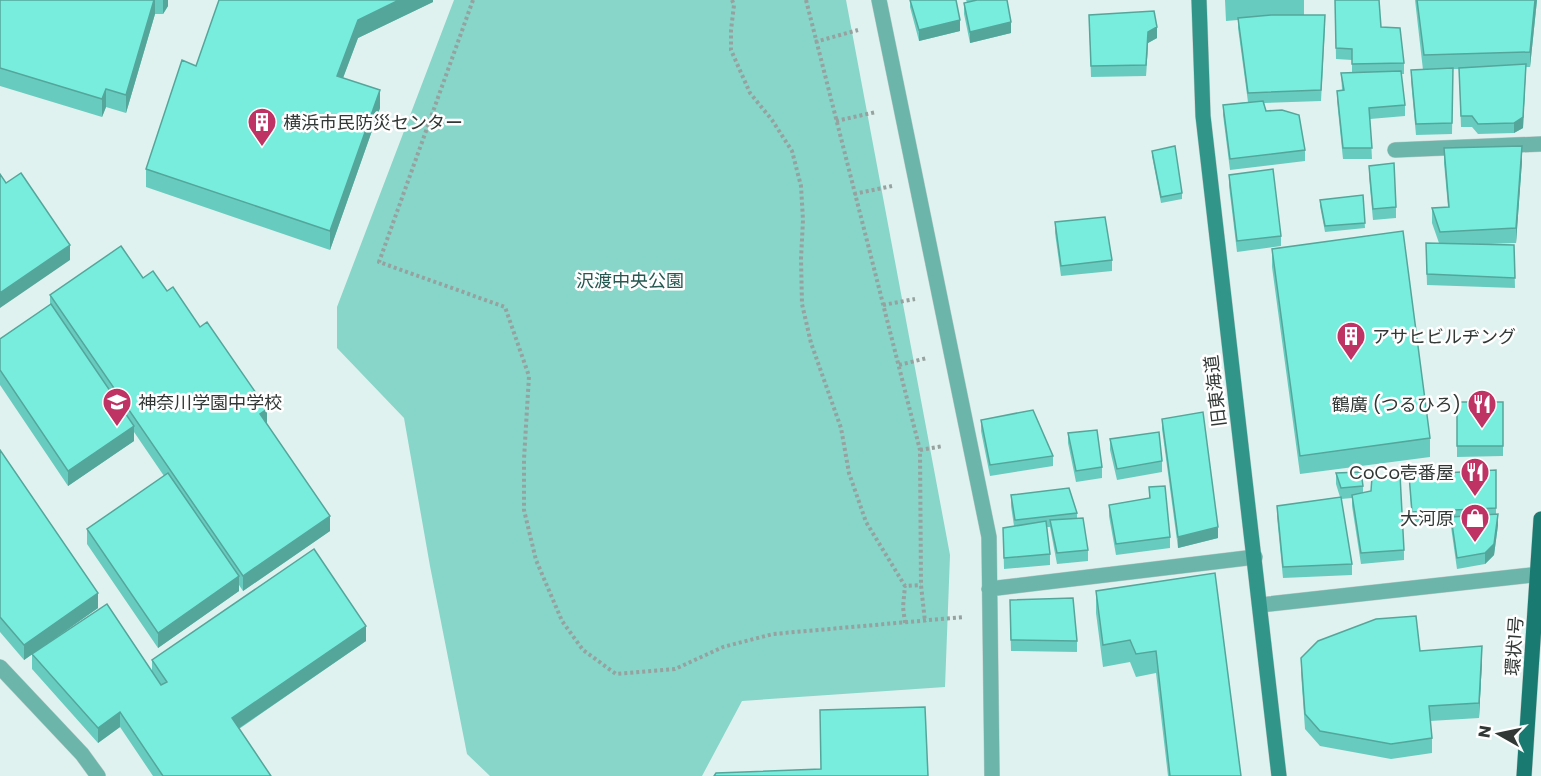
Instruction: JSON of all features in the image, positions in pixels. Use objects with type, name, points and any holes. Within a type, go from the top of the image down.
[{"type":"main road","name":"環状1号","points":[[1524,776],[1541,519]]},
{"type":"street","points":[[879,0],[989,537],[992,776]]},
{"type":"street","name":"旧東海道","points":[[1199,0],[1203,116],[1279,776]]},
{"type":"street","points":[[1395,150],[1541,144]]},
{"type":"street","points":[[989,589],[1255,557]]},
{"type":"street","points":[[1260,605],[1539,574]]},
{"type":"street","points":[[0,667],[82,754],[98,776]]},
{"type":"path","points":[[473,0],[379,262],[505,307],[529,376],[524,459],[524,510],[536,560],[562,621],[583,650],[616,674],[675,669],[723,647],[774,633],[925,622],[989,613]]},
{"type":"path","points":[[732,0],[734,5],[731,30],[732,50],[750,93],[772,120],[792,152],[801,186],[802,304],[811,343],[841,428],[849,473],[866,522],[905,586],[903,607],[905,622]]},
{"type":"path","points":[[806,0],[920,450],[921,585],[925,622]]},
{"type":"path","points":[[815,42],[865,28]]},
{"type":"path","points":[[836,121],[882,111]]},
{"type":"path","points":[[854,194],[897,184]]},
{"type":"path","points":[[883,305],[920,298]]},
{"type":"path","points":[[899,365],[932,357]]},
{"type":"path","points":[[920,450],[950,445]]},
{"type":"path","points":[[905,586],[921,585]]},
{"type":"green space","name":"沢渡中央公園","points":[[454,0],[846,0],[950,555],[945,687],[742,701],[702,776],[490,776],[467,754],[404,418],[337,348],[337,307]]},
{"type":"building","points":[[0,0],[154,0],[126,95],[106,89],[102,99],[0,68]]},
{"type":"building","name":"横浜市民防災センター","points":[[219,0],[399,0],[358,20],[337,76],[380,90],[330,231],[146,169],[182,60],[196,66]]},
{"type":"building","points":[[910,0],[956,0],[960,20],[919,30]]},
{"type":"building","points":[[977,0],[1007,0],[1011,22],[970,32],[964,3]]},
{"type":"building","points":[[1335,0],[1379,0],[1381,27],[1400,28],[1404,63],[1352,64],[1352,49],[1336,48]]},
{"type":"building","points":[[1417,0],[1535,0],[1530,52],[1424,55]]},
{"type":"building","points":[[1154,11],[1157,27],[1148,32],[1146,65],[1091,66],[1089,15]]},
{"type":"building","points":[[1271,15],[1325,15],[1321,90],[1248,93],[1238,18]]},
{"type":"building","points":[[1526,64],[1523,117],[1514,123],[1478,124],[1472,116],[1461,116],[1459,68]]},
{"type":"building","points":[[1453,68],[1452,123],[1416,124],[1411,70]]},
{"type":"building","points":[[1401,71],[1405,105],[1369,108],[1372,148],[1343,148],[1337,91],[1344,90],[1341,73]]},
{"type":"building","points":[[1263,101],[1266,111],[1282,110],[1299,115],[1305,150],[1230,159],[1223,105]]},
{"type":"building","points":[[1175,146],[1182,193],[1161,197],[1152,151]]},
{"type":"building","points":[[1522,146],[1516,228],[1440,232],[1432,208],[1449,207],[1444,148]]},
{"type":"building","points":[[1394,163],[1396,207],[1373,209],[1369,166]]},
{"type":"building","points":[[1273,169],[1281,236],[1237,241],[1229,175]]},
{"type":"building","points":[[21,173],[70,245],[0,293],[0,174],[6,183]]},
{"type":"building","points":[[1363,195],[1365,223],[1325,226],[1320,200]]},
{"type":"building","points":[[1105,217],[1112,260],[1061,266],[1055,222]]},
{"type":"building","name":"アサヒビルヂング","points":[[1403,231],[1430,438],[1300,456],[1272,249]]},
{"type":"building","points":[[1426,243],[1514,245],[1515,278],[1427,274]]},
{"type":"building","points":[[121,246],[143,278],[153,271],[167,291],[173,287],[200,327],[207,322],[267,409],[260,414],[330,516],[243,576],[50,295]]},
{"type":"building","points":[[51,304],[134,426],[68,471],[0,370],[0,339]]},
{"type":"building","points":[[1457,402],[1503,402],[1503,446],[1457,446]]},
{"type":"building","points":[[1033,410],[1053,456],[990,465],[981,420]]},
{"type":"building","points":[[1203,412],[1218,527],[1178,537],[1162,419]]},
{"type":"building","points":[[1097,430],[1102,467],[1076,471],[1068,433]]},
{"type":"building","points":[[1159,432],[1162,461],[1117,469],[1110,439]]},
{"type":"building","points":[[0,450],[98,593],[24,645],[0,617]]},
{"type":"building","points":[[1496,470],[1496,508],[1412,512],[1409,475]]},
{"type":"building","points":[[1361,472],[1363,486],[1341,488],[1336,473]]},
{"type":"building","points":[[168,473],[239,576],[158,633],[87,529]]},
{"type":"building","points":[[1400,475],[1404,550],[1361,553],[1352,495],[1371,491],[1372,477]]},
{"type":"building","points":[[1165,486],[1170,537],[1116,544],[1109,505],[1150,498],[1149,487]]},
{"type":"building","points":[[1069,488],[1077,513],[1015,520],[1011,495]]},
{"type":"building","points":[[1341,497],[1352,564],[1283,567],[1277,506]]},
{"type":"building","points":[[1498,514],[1494,544],[1485,553],[1457,558],[1451,517]]},
{"type":"building","points":[[1083,518],[1088,550],[1057,553],[1050,520]]},
{"type":"building","points":[[1046,521],[1050,554],[1004,558],[1003,528]]},
{"type":"building","points":[[314,549],[366,626],[232,718],[271,776],[163,776],[120,712],[98,728],[32,654],[107,604],[161,685],[167,682],[152,660]]},
{"type":"building","points":[[1215,573],[1241,776],[1170,776],[1156,651],[1136,654],[1130,640],[1103,645],[1096,591]]},
{"type":"building","points":[[1073,598],[1077,641],[1011,640],[1010,600]]},
{"type":"building","points":[[1416,616],[1420,651],[1482,646],[1479,703],[1429,706],[1432,738],[1391,744],[1320,731],[1305,714],[1301,658],[1318,641],[1376,619]]},
{"type":"building","points":[[925,707],[928,776],[714,776],[716,773],[821,769],[820,710]]},
{"type":"place","name":"横浜市民防災センター","points":[[262,148]]},
{"type":"place","name":"アサヒビルヂング","points":[[1351,362]]},
{"type":"place","name":"神奈川学園中学校","points":[[117,428]]},
{"type":"place","name":"鶴廣 (つるひろ)","points":[[1482,430]]},
{"type":"place","name":"CoCo壱番屋","points":[[1475,498]]},
{"type":"place","name":"大河原","points":[[1475,544]]}]
